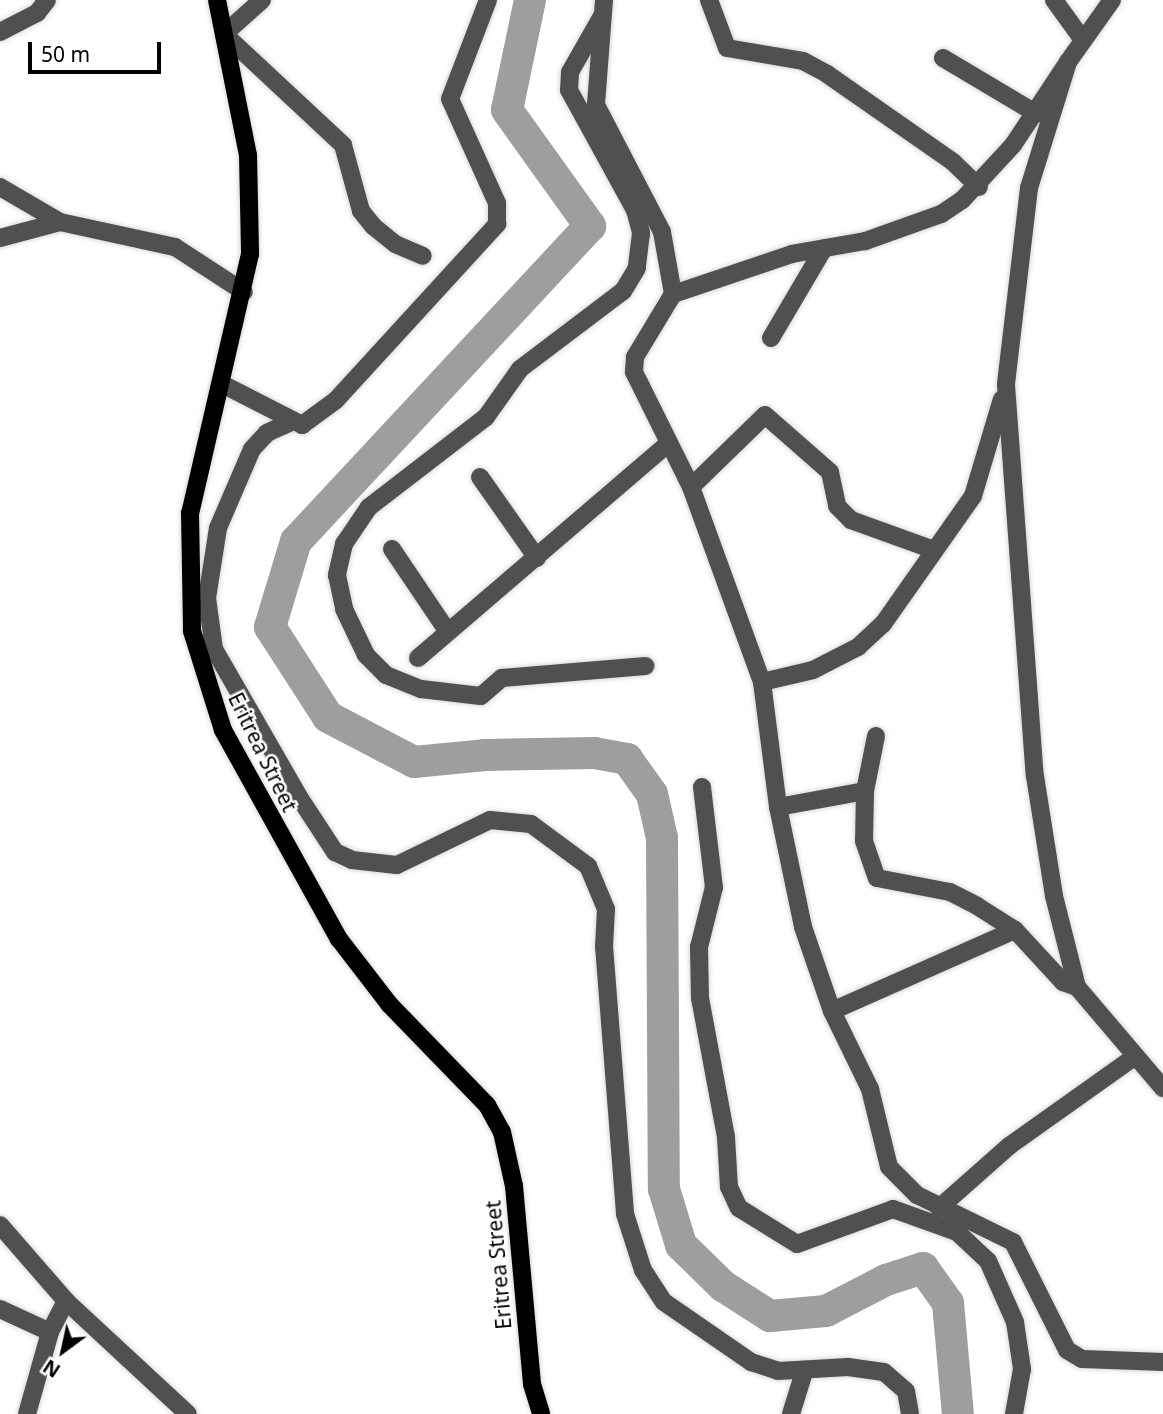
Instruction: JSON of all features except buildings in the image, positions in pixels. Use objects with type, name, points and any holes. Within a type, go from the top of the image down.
[{"type":"main road","name":"Eritrea Street","points":[[217,0],[248,155],[250,254],[224,384],[190,513],[192,631],[206,685],[223,730],[338,939],[389,1004],[487,1105],[502,1132],[514,1186],[532,1384],[541,1414]]},
{"type":"street","points":[[0,32],[37,13],[47,0]]},
{"type":"street","points":[[262,0],[224,34],[343,145],[362,211],[373,226],[394,244],[423,256]]},
{"type":"street","points":[[224,384],[289,423],[302,425],[336,400],[497,224],[498,203],[450,99],[488,0]]},
{"type":"street","points":[[709,0],[727,48],[803,61],[827,74],[953,162],[979,187]]},
{"type":"street","points":[[1054,0],[1083,40]]},
{"type":"street","points":[[673,294],[824,247],[864,240],[941,214],[979,187],[1037,114],[1068,62],[1112,0]]},
{"type":"street","points":[[603,8],[596,105],[662,233],[673,294],[635,357],[634,372],[691,487],[762,682],[778,807],[803,927],[832,1011],[870,1089],[889,1167],[903,1185],[939,1208],[1013,1242],[1067,1350],[1082,1359],[1163,1362]]},
{"type":"street","points":[[603,8],[570,72],[569,90],[635,210],[641,233],[637,268],[623,291],[520,369],[486,417],[369,507],[344,544],[337,575],[344,609],[366,655],[386,675],[421,689],[481,696],[502,678],[645,666]]},
{"type":"street","points":[[943,58],[1037,114]]},
{"type":"street","points":[[762,682],[786,680],[858,647],[890,615],[973,496],[1006,385],[1029,188],[1068,62]]},
{"type":"street","points":[[0,187],[60,222],[175,247],[244,292]]},
{"type":"street","points":[[0,238],[60,222]]},
{"type":"street","points":[[772,338],[824,247]]},
{"type":"street","points":[[1006,385],[1035,776],[1054,896],[1077,987],[1133,1058],[1163,1088]]},
{"type":"street","points":[[262,407],[267,433]]},
{"type":"street","points":[[691,487],[765,415],[830,472],[837,506],[851,520],[934,550]]},
{"type":"street","points":[[289,423],[267,433],[251,449],[218,528],[207,598],[214,649],[233,688],[335,852],[352,860],[397,865],[490,820],[531,824],[588,866],[607,909],[604,946],[624,1203],[643,1270],[664,1302],[751,1362],[804,1372],[848,1367],[884,1372],[906,1391],[911,1414]]},
{"type":"street","points":[[418,658],[446,629],[537,558],[668,444]]},
{"type":"street","points":[[480,477],[537,558]]},
{"type":"street","points":[[392,549],[446,629]]},
{"type":"street","points":[[876,736],[865,791],[864,841],[877,878],[950,892],[1015,930],[1063,982],[1077,987]]},
{"type":"street","points":[[702,787],[713,887],[699,947],[701,998],[726,1137],[729,1187],[739,1208],[797,1244],[893,1209],[957,1232],[988,1261],[1015,1322],[1021,1369],[1014,1414]]},
{"type":"street","points":[[778,807],[865,791]]},
{"type":"street","points":[[832,1011],[1015,930]]},
{"type":"street","points":[[939,1208],[1009,1146],[1133,1058]]},
{"type":"street","points":[[0,1225],[66,1301],[188,1414]]},
{"type":"street","points":[[27,1414],[50,1332],[66,1301]]},
{"type":"street","points":[[0,1309],[50,1332]]},
{"type":"street","points":[[791,1414],[804,1372]]},
{"type":"waterway","points":[[530,0],[507,110],[590,226],[296,541],[270,627],[328,717],[414,762],[485,755],[594,753],[627,759],[652,794],[662,838],[664,1189],[681,1245],[723,1286],[770,1316],[826,1311],[886,1280],[923,1268],[948,1303],[958,1414]]}]
